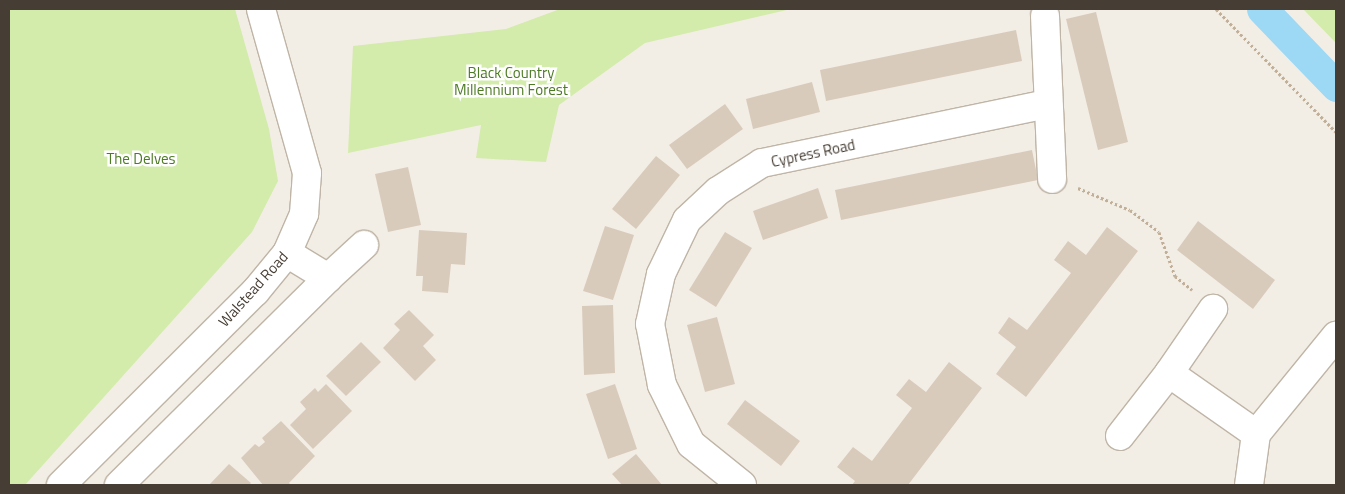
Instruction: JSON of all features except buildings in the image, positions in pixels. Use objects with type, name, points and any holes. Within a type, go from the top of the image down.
[{"type":"street","name":"Walstead Road","points":[[61,485],[255,292],[287,253],[304,214],[307,173],[261,9]]},
{"type":"street","points":[[1045,16],[1052,178]]},
{"type":"street","name":"Cypress Road","points":[[742,485],[691,444],[662,385],[650,324],[661,274],[687,220],[718,191],[762,163],[1048,104]]},
{"type":"street","points":[[119,485],[328,278],[364,245]]},
{"type":"street","points":[[287,253],[328,278]]},
{"type":"street","points":[[1120,436],[1169,373],[1213,309]]},
{"type":"street","points":[[1249,485],[1256,434],[1336,336]]},
{"type":"street","points":[[1169,373],[1256,434]]},
{"type":"path","points":[[1216,9],[1336,132]]},
{"type":"path","points":[[1052,178],[1124,207],[1159,232],[1175,276],[1213,309]]},
{"type":"green space","name":"The Delves","points":[[9,9],[235,9],[269,129],[278,181],[252,232],[25,485],[9,485]]},
{"type":"green space","name":"Black Country Millennium Forest","points":[[560,9],[791,9],[645,43],[559,105],[546,162],[476,158],[481,125],[348,153],[353,46],[506,29]]},
{"type":"green space","points":[[1303,9],[1336,9],[1336,43]]},
{"type":"waterway","points":[[1262,9],[1336,86]]}]
